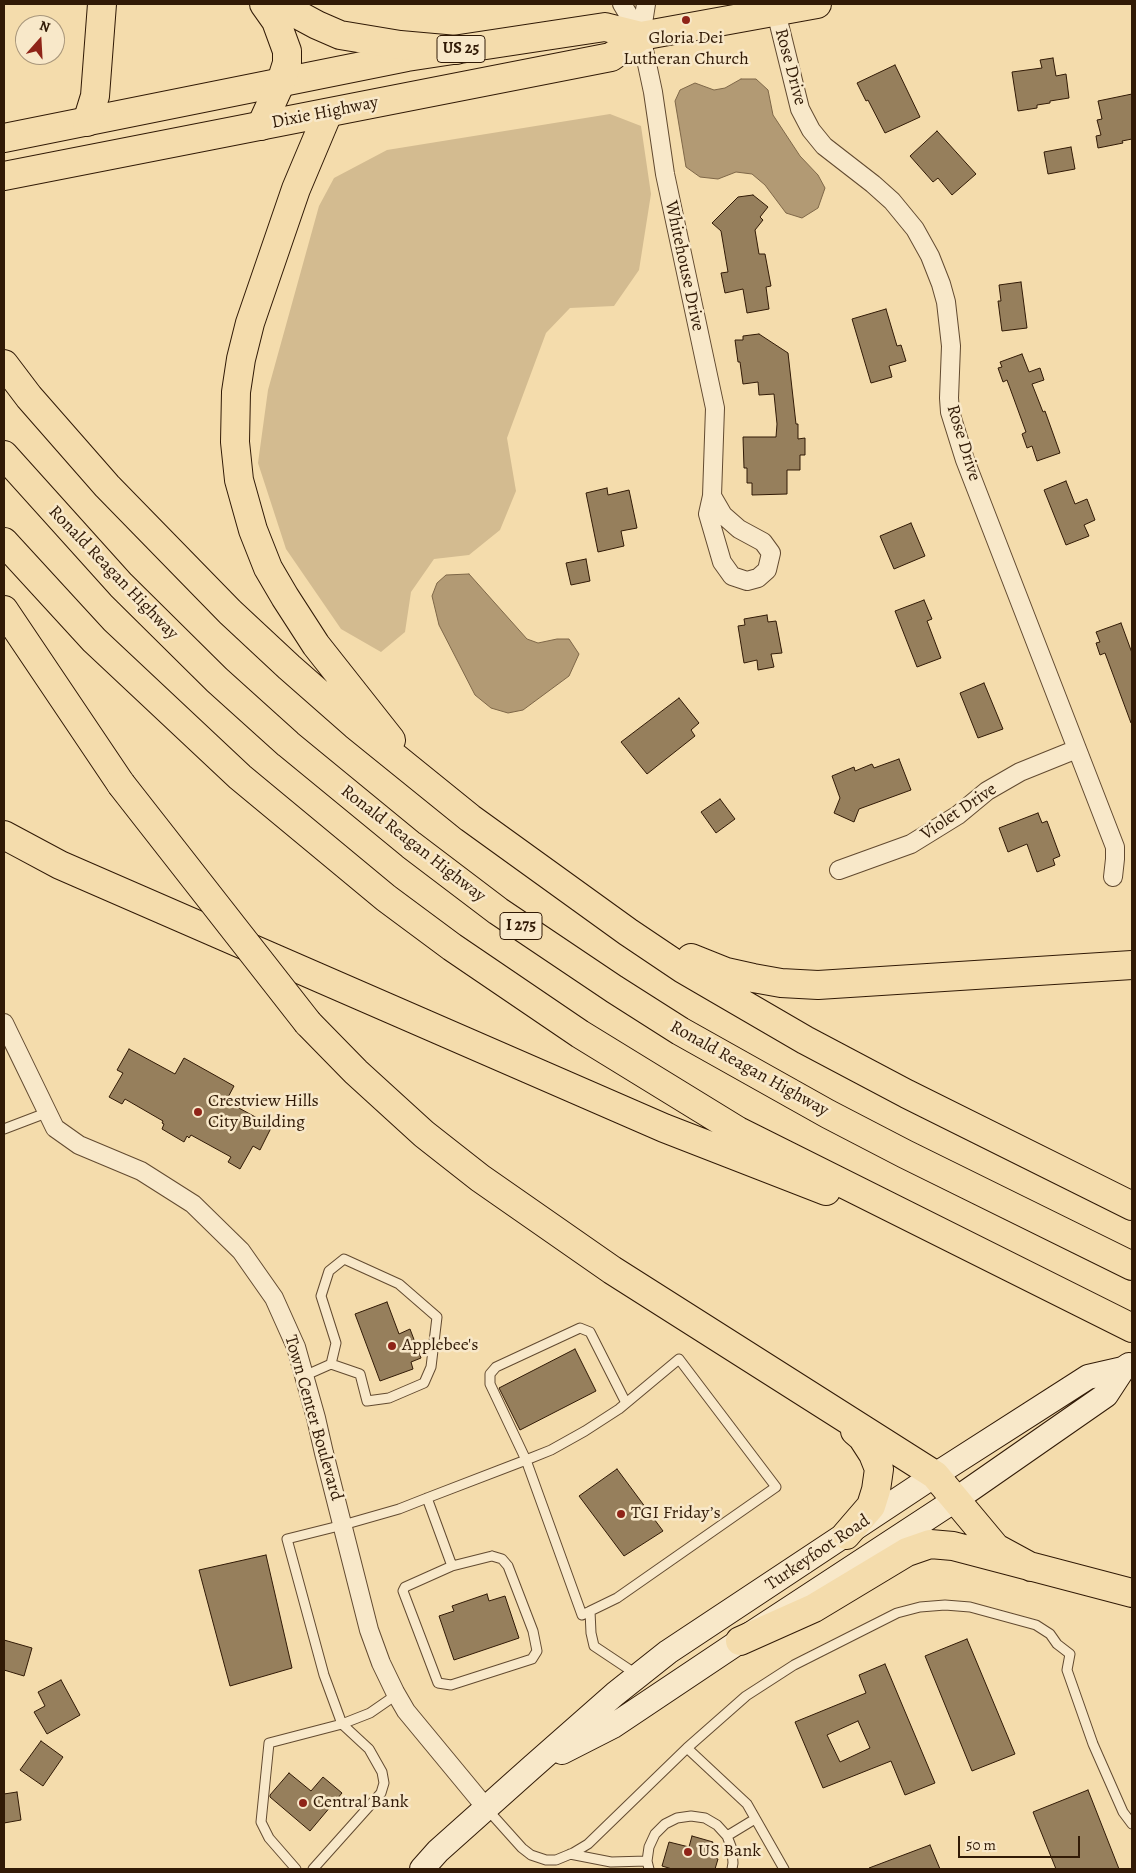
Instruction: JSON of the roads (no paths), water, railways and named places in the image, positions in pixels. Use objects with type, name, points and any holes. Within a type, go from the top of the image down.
[{"type":"main road","points":[[87,122],[95,96],[102,4]]},
{"type":"main road","points":[[261,126],[281,82],[287,63],[287,51],[276,21],[264,4]]},
{"type":"main road","points":[[278,4],[317,26],[340,35],[400,45],[456,50]]},
{"type":"main road","name":"Dixie Highway","points":[[4,138],[407,57],[605,27],[641,36],[817,4]]},
{"type":"main road","name":"Dixie Highway","points":[[4,176],[611,57],[641,36]]},
{"type":"main road","points":[[328,113],[296,189],[250,323],[241,359],[236,392],[235,442],[239,480],[253,530],[268,568],[285,597],[316,645],[423,780]]},
{"type":"main road","points":[[4,364],[29,397],[108,486],[230,612],[289,668],[355,726],[470,818],[628,932],[683,969],[805,1040],[907,1094],[1132,1206]]},
{"type":"main road","name":"Ronald Reagan Highway","points":[[4,456],[121,586],[218,680],[288,744],[411,845],[498,911],[663,1021],[779,1087],[905,1154],[1132,1266]]},
{"type":"main road","points":[[4,542],[94,640],[240,777],[386,898],[452,947],[580,1034],[738,1131],[1132,1328]]},
{"type":"main road","points":[[4,610],[121,784],[308,1023],[356,1072],[424,1134],[480,1178],[612,1270],[935,1475],[996,1548],[1031,1566]]},
{"type":"main road","points":[[4,835],[60,865],[664,1128],[984,1253]]},
{"type":"main road","points":[[628,932],[726,972],[781,983],[818,985],[1132,965]]},
{"type":"main road","name":"Turkeyfoot Road","points":[[422,1869],[438,1851],[531,1768],[668,1652],[935,1475],[1088,1377],[1128,1366]]},
{"type":"main road","name":"Turkeyfoot Road","points":[[531,1768],[613,1726],[740,1640],[956,1500],[1106,1395],[1128,1366]]},
{"type":"main road","points":[[834,1412],[862,1437],[873,1454],[879,1469],[876,1490],[871,1506],[846,1535]]},
{"type":"main road","points":[[740,1640],[814,1608],[907,1552],[930,1544],[953,1546],[1132,1593]]},
{"type":"street","points":[[622,4],[641,36]]},
{"type":"street","points":[[641,36],[646,4]]},
{"type":"street","name":"Rose Drive","points":[[776,12],[800,109],[811,130],[824,146],[892,201],[915,229],[930,256],[946,302],[951,346],[950,412],[966,460],[1115,847],[1113,877]]},
{"type":"street","name":"Whitehouse Drive","points":[[641,36],[653,92],[665,174],[715,408],[712,496],[708,514],[722,562],[732,576],[747,581],[758,578],[767,570],[771,553],[763,542],[739,528],[723,515],[712,496]]},
{"type":"street","name":"Violet Drive","points":[[839,870],[912,844],[958,815],[987,791],[1020,772],[1078,750]]},
{"type":"street","name":"Town Center Boulevard","points":[[4,1023],[46,1113],[55,1128],[79,1145],[141,1171],[193,1204],[241,1251],[274,1298],[296,1347],[369,1630],[381,1663],[406,1711],[487,1809]]},
{"type":"lane","points":[[4,1129],[46,1113]]},
{"type":"lane","points":[[304,1376],[331,1364],[360,1374],[367,1401],[389,1398],[424,1383],[431,1367],[437,1317],[399,1284],[344,1258],[330,1271],[321,1296],[336,1343],[331,1364]]},
{"type":"lane","points":[[313,1869],[381,1793],[384,1783],[382,1772],[370,1749],[342,1724],[324,1675],[287,1539],[399,1509],[526,1460],[551,1450],[577,1436],[626,1404],[679,1359],[776,1486],[617,1598],[582,1615],[526,1460],[490,1384],[490,1374],[496,1367],[580,1328],[590,1332],[626,1404]]},
{"type":"lane","points":[[428,1498],[452,1566]]},
{"type":"lane","points":[[492,1556],[502,1559],[508,1566],[533,1631],[537,1651],[532,1658],[451,1685],[438,1683],[403,1591],[405,1587],[452,1566],[492,1556]]},
{"type":"lane","points":[[487,1809],[522,1848],[531,1855],[546,1860],[556,1860],[570,1854],[588,1844],[688,1748],[746,1696],[794,1665],[897,1613],[920,1607],[945,1605],[970,1607],[1036,1624],[1050,1634],[1057,1644],[1070,1654],[1067,1670],[1090,1735],[1123,1812],[1132,1824]]},
{"type":"lane","points":[[590,1611],[591,1633],[594,1646],[639,1675]]},
{"type":"lane","points":[[296,1869],[270,1838],[261,1822],[269,1743],[342,1724],[370,1713],[396,1695]]},
{"type":"lane","points":[[688,1748],[747,1804],[784,1869]]},
{"type":"lane","points":[[570,1854],[611,1862],[648,1865],[649,1847],[655,1834],[664,1824],[677,1818],[691,1816],[705,1818],[717,1825],[726,1836],[732,1849],[732,1869]]},
{"type":"lane","points":[[726,1836],[755,1819]]},
{"type":"place","name":"Gloria Dei Lutheran Church","points":[[686,20]]},
{"type":"place","name":"Crestview Hills City Building","points":[[198,1112]]},
{"type":"place","name":"Applebee's","points":[[392,1346]]},
{"type":"place","name":"TGI Friday’s","points":[[621,1514]]},
{"type":"place","name":"Central Bank","points":[[303,1803]]},
{"type":"place","name":"US Bank","points":[[688,1852]]}]
